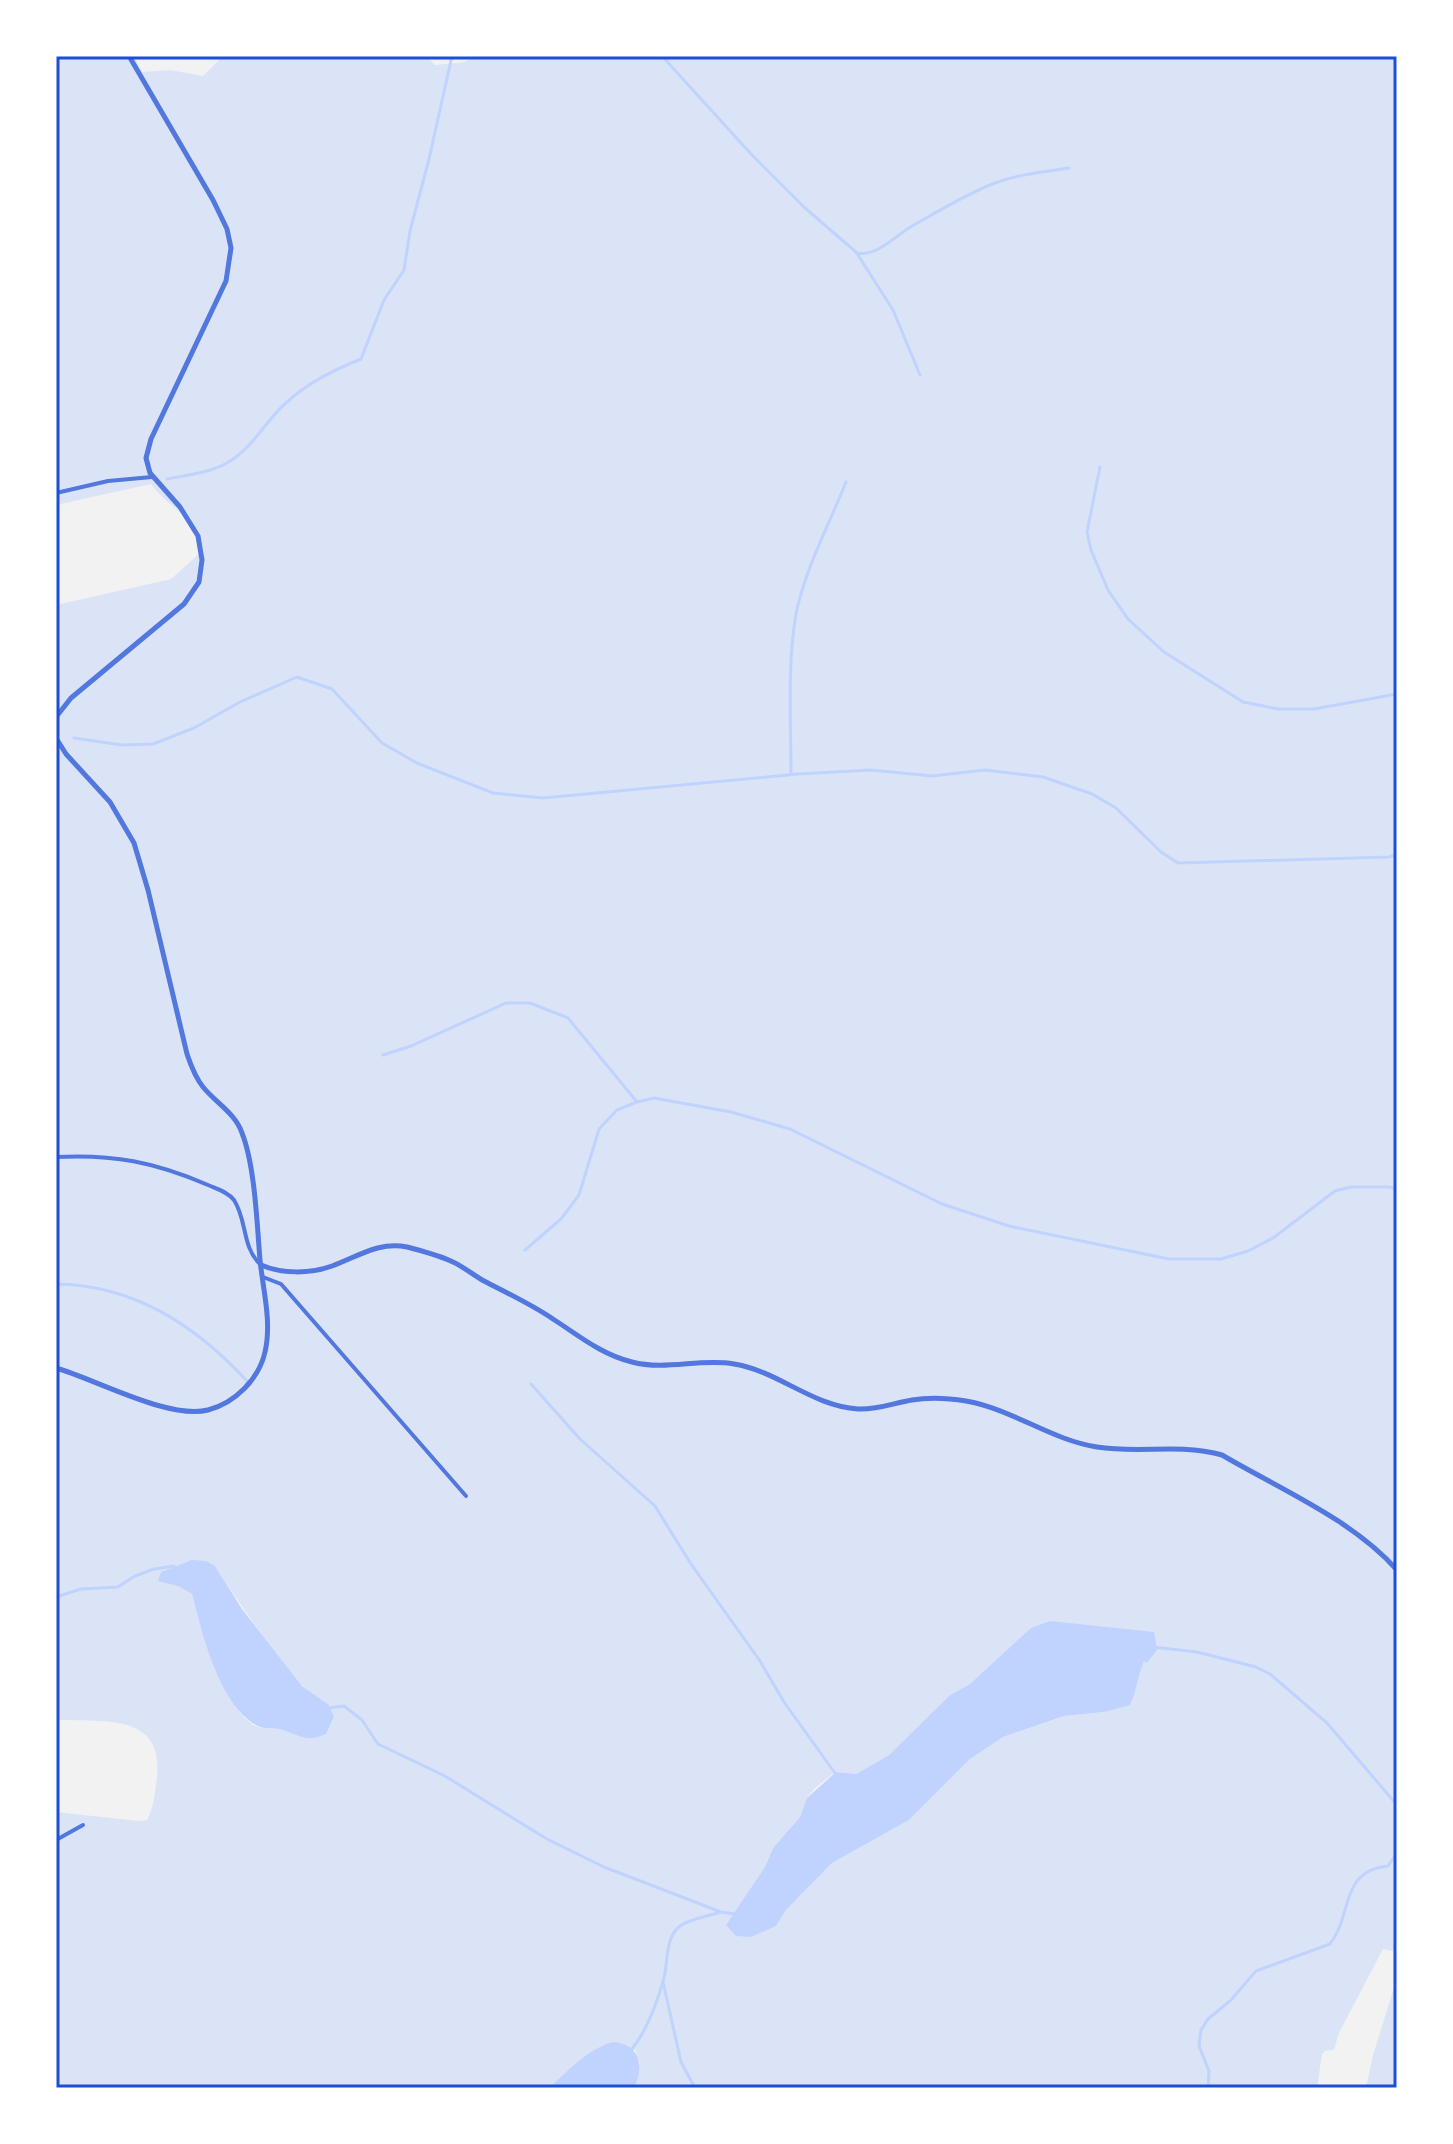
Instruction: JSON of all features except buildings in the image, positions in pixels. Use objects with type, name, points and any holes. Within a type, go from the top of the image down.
[{"type":"street","points":[[56,717],[71,698],[184,604],[199,582],[202,560],[198,536],[191,522],[146,466],[147,451],[226,281],[231,248],[227,229],[213,200],[129,56]]},
{"type":"street","points":[[56,493],[108,481],[152,477]]},
{"type":"street","points":[[56,738],[66,754],[110,802],[134,843],[194,1072],[202,1086],[242,1130],[268,1318],[265,1353],[254,1377],[234,1398],[208,1410],[180,1410],[56,1368]]},
{"type":"street","points":[[56,1157],[91,1155],[130,1159],[165,1167],[228,1194],[236,1205],[249,1250],[261,1265],[272,1270],[330,1267],[380,1246],[403,1246],[453,1262],[551,1317],[608,1354],[630,1362],[656,1366],[714,1362],[736,1364],[760,1372],[816,1400],[859,1409],[913,1400],[967,1401],[998,1409],[1074,1442],[1094,1447],[1133,1451],[1201,1449],[1222,1455],[1341,1524],[1365,1540],[1397,1570]]},
{"type":"street","points":[[263,1277],[281,1284],[466,1496]]},
{"type":"street","points":[[56,1840],[83,1825]]},
{"type":"shaded area","points":[[56,56],[134,56],[142,72],[170,70],[203,76],[223,56],[426,56],[435,65],[464,62],[477,56],[1397,56],[1397,1952],[1383,1949],[1339,2033],[1334,2050],[1322,2054],[1317,2088],[634,2088],[640,2063],[635,2050],[581,2059],[549,2088],[56,2088],[56,1812],[147,1820],[153,1805],[157,1756],[151,1741],[140,1731],[126,1725],[56,1720],[56,605],[171,579],[200,553],[187,519],[151,484],[56,505]],"holes":[[[215,1566],[299,1682],[331,1710],[334,1717],[326,1734],[306,1738],[277,1728],[261,1728],[248,1721],[237,1708],[216,1670],[192,1594],[178,1586]],[[1157,1650],[1147,1663],[1144,1661],[1135,1683],[1104,1712],[1064,1716],[1003,1737],[970,1759],[909,1820],[832,1863],[786,1910],[776,1926],[765,1930],[752,1887],[773,1848],[800,1817],[807,1798],[835,1772],[856,1774],[889,1755],[950,1695],[970,1684],[1009,1651]]]},
{"type":"shaded area","points":[[1397,1978],[1397,2088],[1366,2088],[1373,2055]]},
{"type":"water","points":[[192,1560],[206,1561],[215,1566],[242,1609],[302,1686],[329,1705],[334,1717],[326,1734],[307,1738],[279,1729],[259,1727],[243,1715],[232,1701],[214,1666],[192,1594],[178,1586],[158,1581],[161,1572]]},
{"type":"water","points":[[1050,1621],[1154,1632],[1157,1650],[1147,1663],[1144,1661],[1130,1705],[1104,1712],[1064,1716],[1003,1737],[970,1759],[909,1820],[832,1863],[786,1910],[776,1926],[751,1937],[736,1936],[726,1925],[765,1867],[773,1848],[800,1817],[807,1798],[836,1772],[856,1774],[889,1755],[950,1695],[970,1684],[1031,1628]]},
{"type":"water","points":[[613,2042],[629,2047],[638,2058],[639,2072],[634,2088],[549,2088],[586,2055]]},
{"type":"waterway","points":[[56,56],[60,58]]},
{"type":"waterway","points":[[167,479],[227,463],[245,449],[279,410],[304,388],[361,359],[384,300],[404,270],[410,231],[452,56]]},
{"type":"waterway","points":[[662,56],[751,154],[805,208],[856,252],[893,310],[920,375]]},
{"type":"waterway","points":[[857,253],[879,249],[912,226],[995,183],[1022,175],[1069,168]]},
{"type":"waterway","points":[[1100,467],[1087,532],[1091,550],[1108,590],[1128,619],[1164,652],[1243,702],[1278,709],[1314,709],[1397,694]]},
{"type":"waterway","points":[[791,773],[790,673],[796,614],[811,564],[846,482]]},
{"type":"waterway","points":[[74,738],[122,745],[153,744],[194,728],[240,702],[297,677],[332,689],[382,743],[417,763],[493,793],[543,798],[798,774],[871,770],[932,776],[985,770],[1043,777],[1092,794],[1116,808],[1161,852],[1178,863],[1389,857],[1397,854]]},
{"type":"waterway","points":[[383,1055],[411,1046],[506,1003],[530,1003],[568,1018],[637,1102]]},
{"type":"waterway","points":[[525,1250],[561,1219],[579,1195],[599,1129],[617,1110],[654,1098],[731,1112],[790,1129],[942,1204],[1009,1226],[1169,1259],[1221,1259],[1248,1251],[1273,1238],[1335,1191],[1351,1187],[1397,1189]]},
{"type":"waterway","points":[[56,1284],[111,1292],[161,1312],[206,1342],[247,1381]]},
{"type":"waterway","points":[[531,1384],[580,1439],[655,1506],[691,1564],[760,1661],[784,1702],[837,1776]]},
{"type":"waterway","points":[[56,1597],[81,1589],[118,1587],[135,1576],[174,1566]]},
{"type":"waterway","points":[[1153,1647],[1197,1652],[1256,1667],[1270,1674],[1327,1723],[1397,1805]]},
{"type":"waterway","points":[[329,1708],[344,1706],[362,1720],[378,1744],[445,1776],[547,1839],[604,1867],[721,1912],[735,1914]]},
{"type":"waterway","points":[[1208,2088],[1209,2071],[1199,2046],[1201,2030],[1208,2019],[1231,2000],[1256,1971],[1330,1944],[1354,1885],[1372,1870],[1388,1866],[1397,1853]]},
{"type":"waterway","points":[[630,2051],[642,2035],[655,2007],[664,1978],[669,1943],[675,1931],[689,1921],[721,1912]]},
{"type":"waterway","points":[[663,1982],[681,2062],[695,2088]]}]
